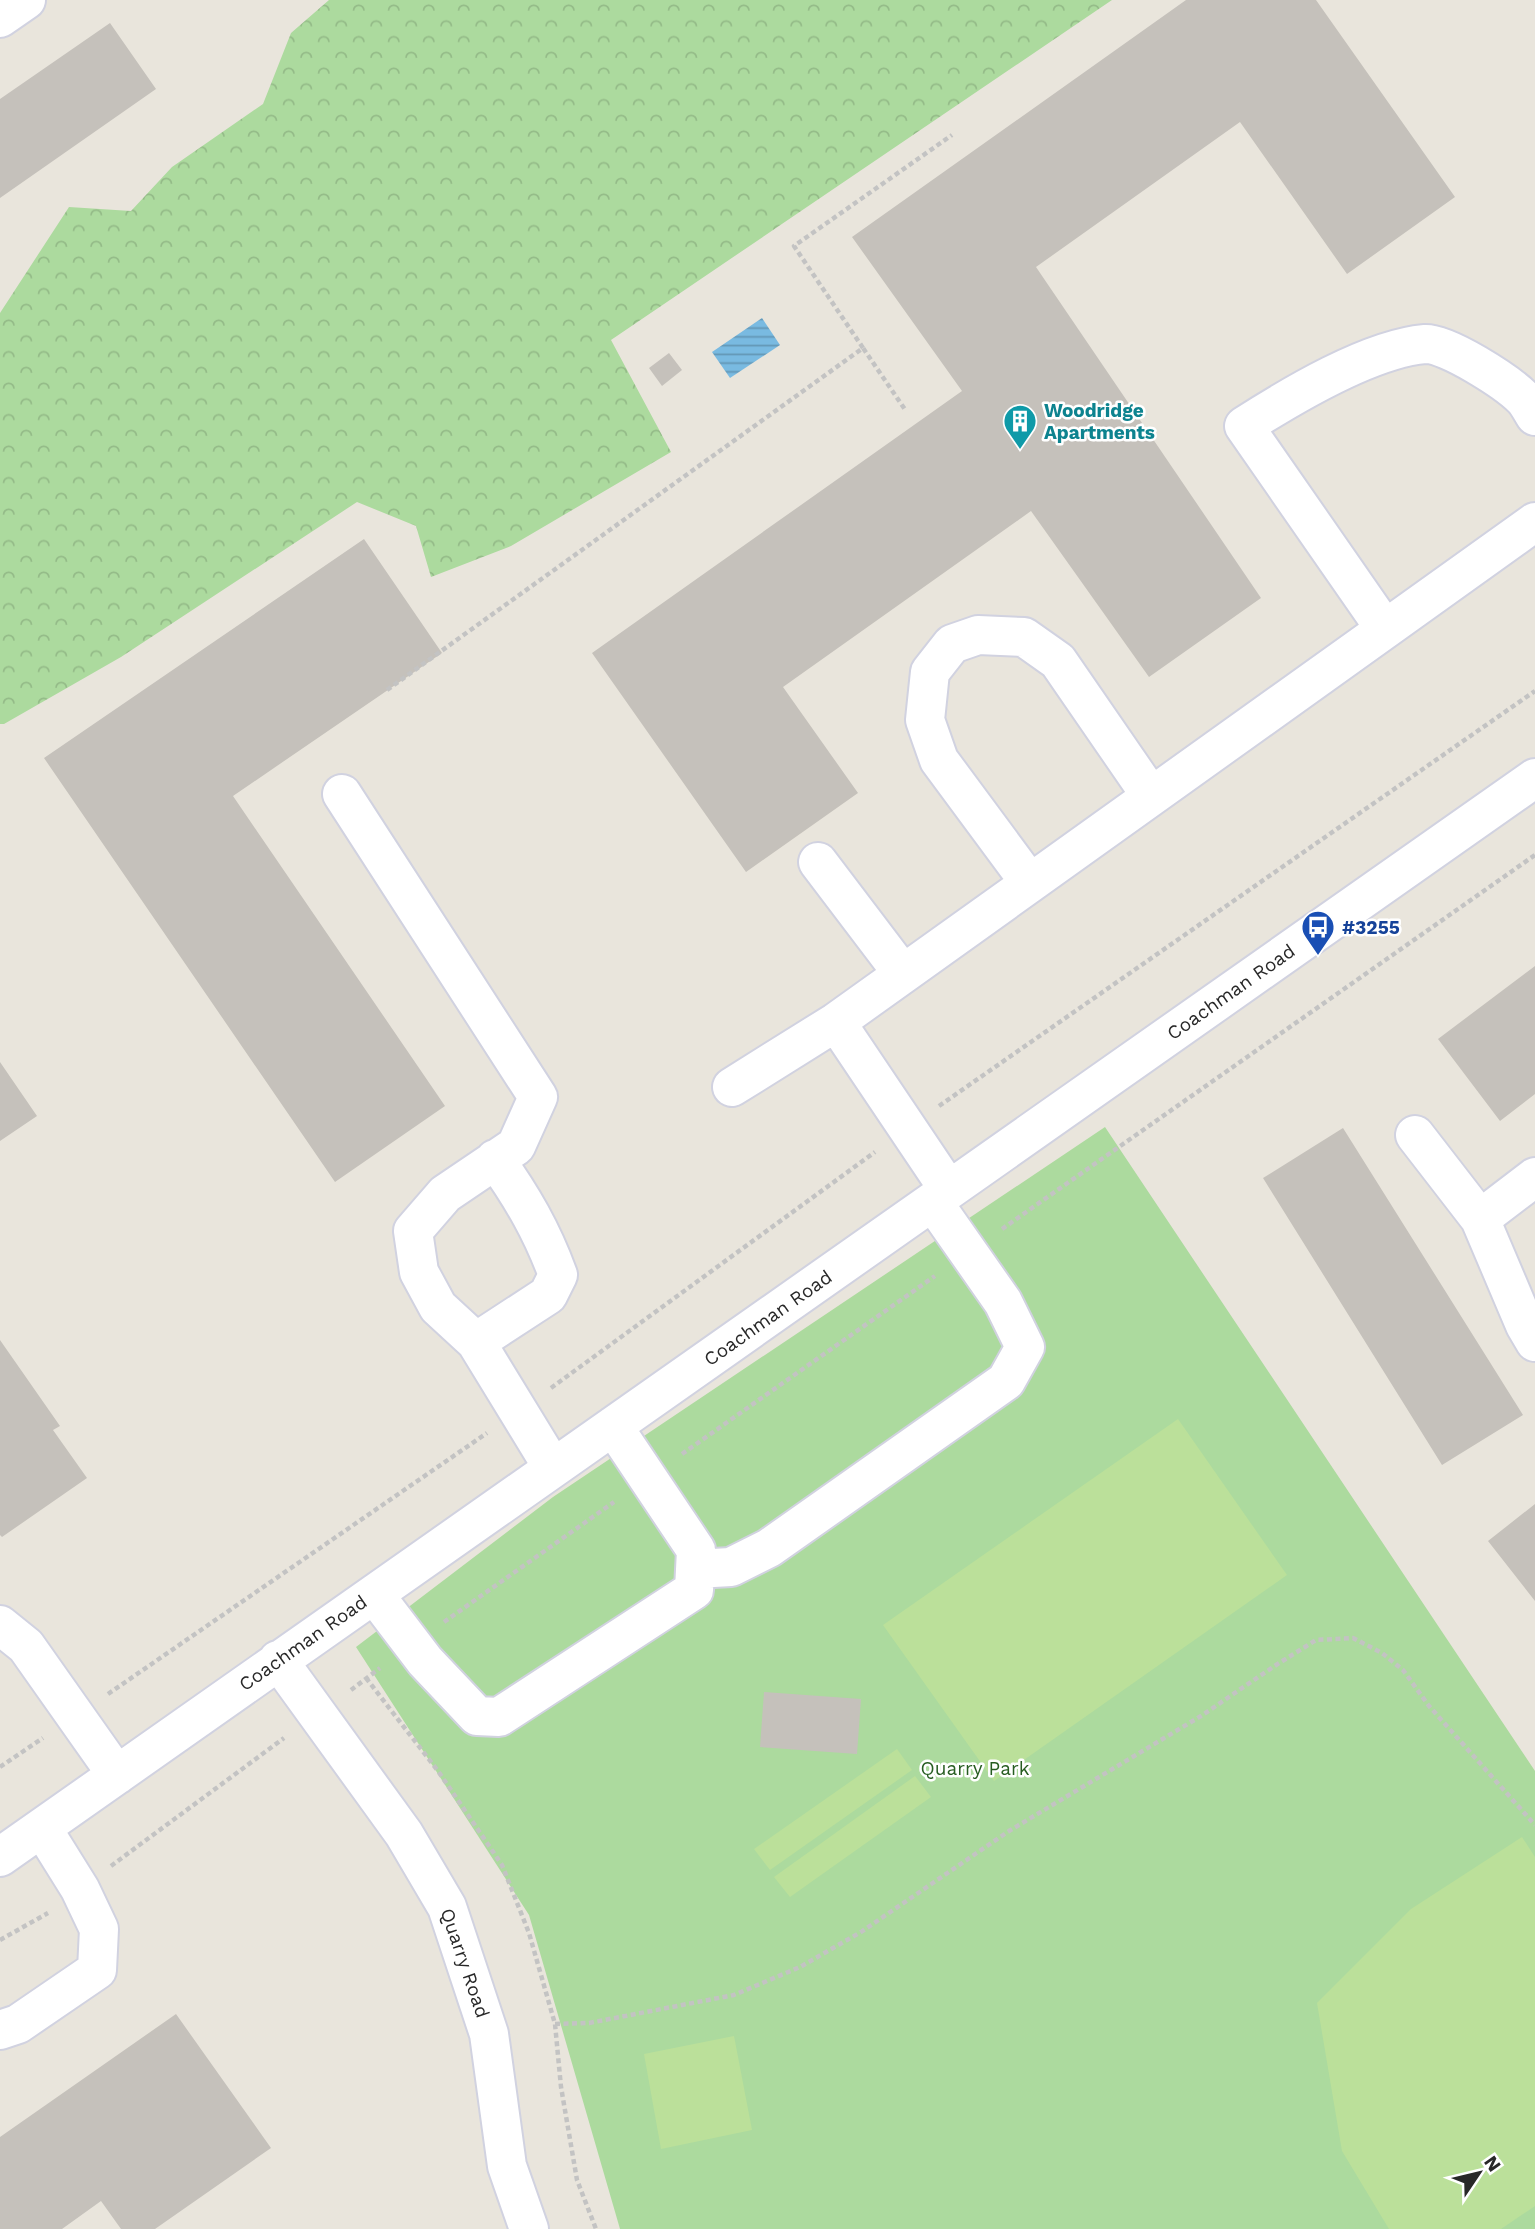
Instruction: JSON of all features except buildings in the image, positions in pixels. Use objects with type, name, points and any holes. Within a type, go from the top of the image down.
[{"type":"street","points":[[0,18],[26,0]]},
{"type":"street","points":[[1385,629],[1244,426],[1294,394],[1367,361],[1395,351],[1428,344],[1471,360],[1523,398],[1535,416]]},
{"type":"street","points":[[733,1087],[836,1022],[1535,522]]},
{"type":"street","points":[[1030,883],[939,761],[925,720],[930,672],[952,644],[978,635],[1024,637],[1058,661],[1152,796]]},
{"type":"street","name":"Coachman Road","points":[[0,1857],[1535,778]]},
{"type":"street","points":[[342,794],[538,1097],[516,1146],[445,1194],[413,1231],[419,1272],[438,1307],[476,1342],[553,1468]]},
{"type":"street","points":[[818,862],[903,974]]},
{"type":"street","points":[[695,1569],[731,1567],[769,1548],[1006,1381],[1026,1347],[1003,1302],[969,1253],[908,1128],[836,1022]]},
{"type":"street","points":[[1415,1135],[1480,1219],[1525,1325],[1535,1342]]},
{"type":"street","points":[[476,1342],[548,1295],[558,1275],[546,1242],[526,1203],[495,1159]]},
{"type":"street","points":[[1480,1219],[1535,1177]]},
{"type":"street","points":[[374,1594],[412,1645],[477,1716],[499,1717],[694,1590],[696,1550],[613,1426]]},
{"type":"street","points":[[0,1625],[26,1646],[117,1775]]},
{"type":"street","name":"Quarry Road","points":[[278,1660],[404,1834],[447,1907],[489,2034],[507,2165],[529,2229]]},
{"type":"street","points":[[0,2031],[18,2024],[97,1970],[99,1929],[80,1889],[42,1828]]},
{"type":"path","points":[[906,411],[794,246],[952,135]]},
{"type":"path","points":[[387,690],[863,348]]},
{"type":"path","points":[[0,1767],[518,1412],[908,1128],[1535,691]]},
{"type":"path","points":[[0,1940],[37,1920],[412,1645],[1535,855]]},
{"type":"path","points":[[555,2024],[589,2023],[734,1995],[800,1967],[861,1931],[1009,1831],[1201,1716],[1316,1640],[1353,1638],[1382,1653],[1403,1670],[1429,1706],[1535,1825]]},
{"type":"path","points":[[366,1678],[438,1771],[502,1865],[529,1933],[555,2024],[561,2087],[577,2180],[596,2229]]},
{"type":"green space","points":[[329,0],[1112,0],[611,340],[671,452],[511,546],[431,577],[416,526],[357,502],[121,657],[0,724],[0,313],[69,207],[131,211],[172,167],[263,104],[291,33]]},
{"type":"green space","name":"Quarry Park","points":[[1105,1127],[1535,1771],[1535,2229],[620,2229],[529,1915],[356,1647],[553,1497]]},
{"type":"green space","points":[[1178,1419],[1287,1575],[994,1781],[883,1625]]},
{"type":"green space","points":[[897,1749],[912,1770],[770,1870],[754,1849]]},
{"type":"green space","points":[[915,1776],[931,1797],[790,1897],[774,1877]]},
{"type":"green space","points":[[1522,1837],[1535,1857],[1535,2206],[1501,2229],[1389,2229],[1342,2151],[1317,2003],[1411,1909]]},
{"type":"green space","points":[[734,2036],[752,2130],[661,2149],[644,2054]]},
{"type":"water","points":[[762,318],[780,345],[730,378],[712,352]]},
{"type":"place","name":"Woodridge Apartments","points":[[1020,451]]},
{"type":"place","name":"#3255","points":[[1318,957]]}]
